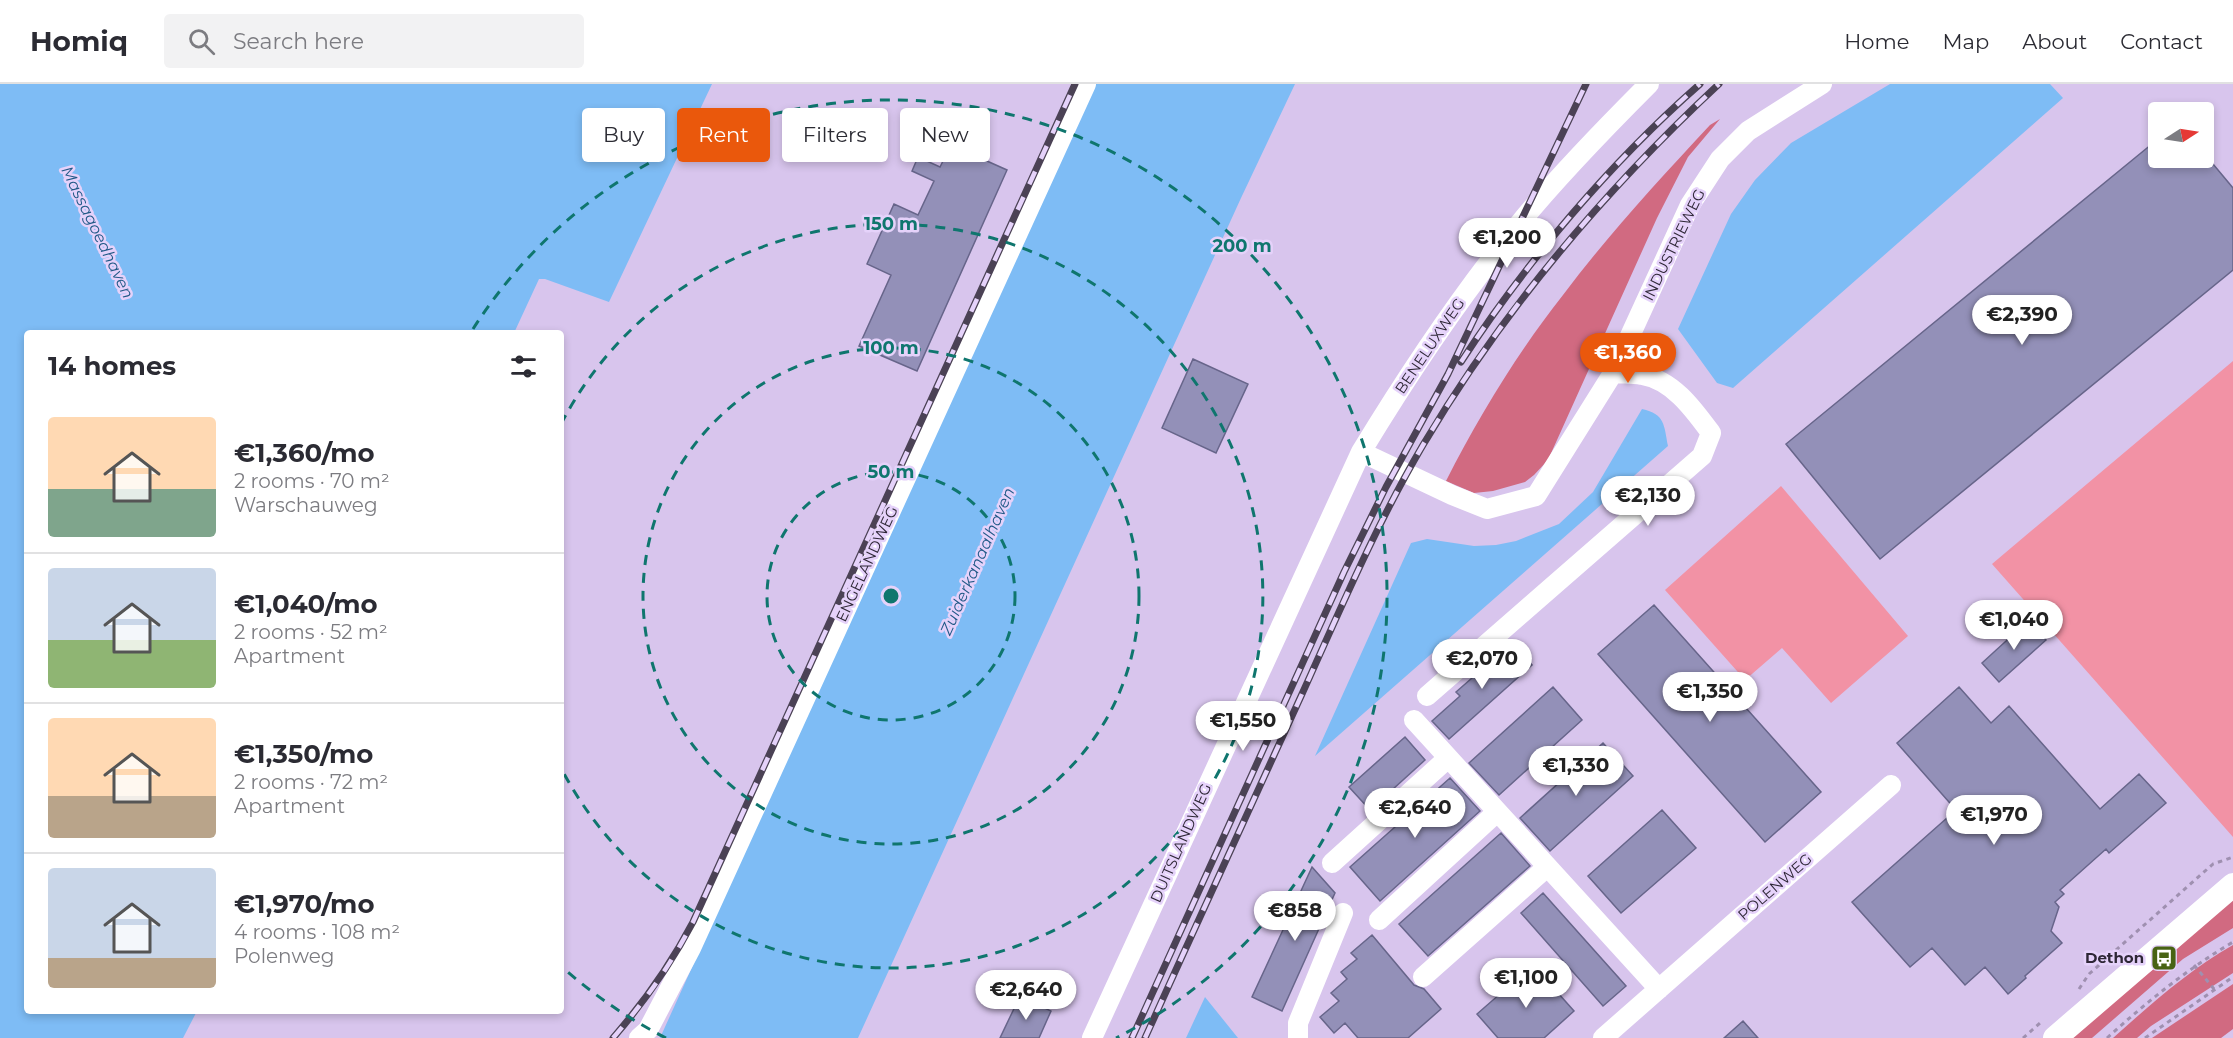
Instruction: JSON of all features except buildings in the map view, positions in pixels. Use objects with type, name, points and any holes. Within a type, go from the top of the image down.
[{"type":"main road","points":[[2051,1027],[2233,885]]},
{"type":"street","name":"ENGELANDWEG","points":[[639,1038],[648,1030],[691,948],[1086,84]]},
{"type":"street","name":"BENELUXWEG","points":[[1361,452],[1405,380],[1491,259],[1520,222],[1593,140],[1649,84]]},
{"type":"street","name":"INDUSTRIEWEG","points":[[1361,452],[1487,509],[1536,496],[1613,373],[1690,205],[1720,159],[1748,131],[1822,84]]},
{"type":"street","points":[[1427,696],[1702,456],[1711,433],[1685,400],[1663,383],[1645,375],[1613,373]]},
{"type":"street","name":"DUITSLANDWEG","points":[[1092,1038],[1361,452]]},
{"type":"street","points":[[1414,720],[1659,989]]},
{"type":"street","points":[[1332,863],[1448,758]]},
{"type":"street","name":"POLENWEG","points":[[1603,1038],[1892,785]]},
{"type":"street","points":[[1379,920],[1497,812]]},
{"type":"street","points":[[1423,976],[1547,867]]},
{"type":"street","points":[[1298,1038],[1298,1023],[1343,913]]},
{"type":"path","points":[[2072,995],[2080,988],[2089,974],[2213,864],[2233,857]]},
{"type":"path","points":[[2108,1038],[2160,991],[2194,965],[2233,942]]},
{"type":"path","points":[[2194,965],[2214,990]]},
{"type":"path","points":[[2145,1038],[2233,977]]},
{"type":"path","points":[[2023,1038],[2051,1027]]},
{"type":"shaded area","points":[[1720,119],[1688,157],[1657,218],[1548,460],[1525,482],[1493,491],[1474,493],[1446,481],[1500,385],[1546,317],[1634,208],[1710,125]]},
{"type":"shaded area","points":[[2233,361],[2233,837],[1992,564]]},
{"type":"shaded area","points":[[1781,486],[1908,636],[1831,703],[1782,648],[1745,680],[1665,590]]},
{"type":"shaded area","points":[[2233,894],[2233,928],[2183,959],[2092,1038],[2067,1038],[2167,958]]},
{"type":"shaded area","points":[[2233,945],[2233,973],[2151,1026],[2137,1038],[2113,1038],[2186,976]]},
{"type":"shaded area","points":[[2233,984],[2233,1029],[2221,1038],[2152,1038]]},
{"type":"water","name":"Massagoedhaven","points":[[0,84],[712,84],[701,108],[677,108],[677,158],[609,302],[545,279],[539,279],[515,330],[24,330],[24,1014],[195,1014],[183,1038],[0,1038]]},
{"type":"water","name":"Zuiderkanaalhaven","points":[[1092,84],[1295,84],[858,1038],[660,1038]]},
{"type":"water","points":[[1890,84],[2050,84],[2063,98],[1733,388],[1717,383],[1678,329],[1731,214],[1755,180],[1791,143]]},
{"type":"water","points":[[1642,409],[1655,414],[1662,421],[1668,446],[1315,756],[1411,543],[1427,539],[1474,546],[1496,545],[1516,541],[1559,524],[1593,492]]},
{"type":"water","points":[[1205,997],[1238,1038],[1186,1038]]},
{"type":"railway","points":[[613,1038],[656,983],[693,922],[1075,84]]},
{"type":"railway","points":[[1132,1038],[1344,572],[1386,487],[1448,374],[1586,84]]},
{"type":"railway","points":[[1461,362],[1513,288],[1571,215],[1634,146],[1700,84]]},
{"type":"railway","points":[[1145,1038],[1359,568],[1423,445],[1487,347],[1558,254],[1635,167],[1719,84]]},
{"type":"place","name":"Dethon","points":[[2164,958]]}]
